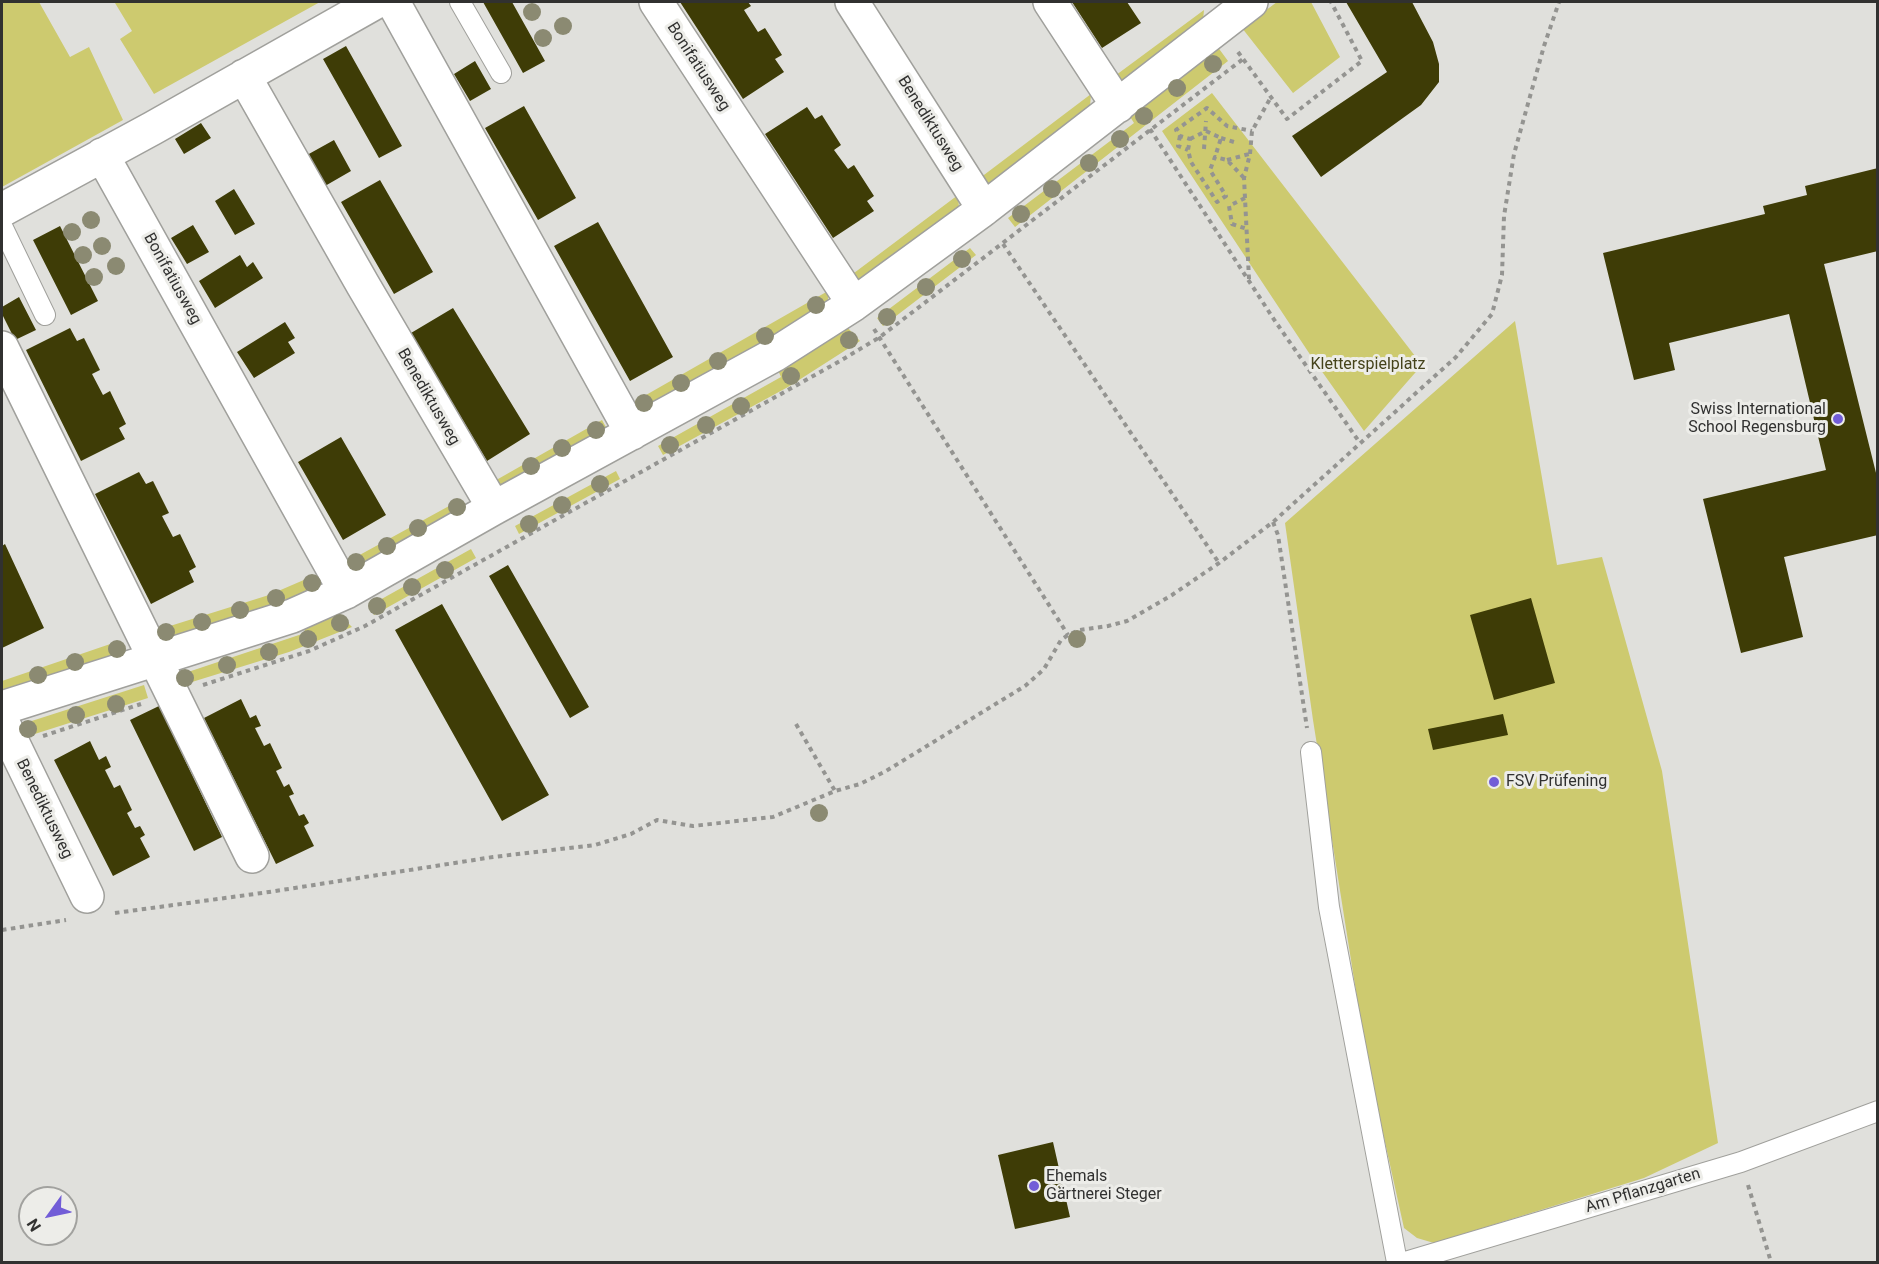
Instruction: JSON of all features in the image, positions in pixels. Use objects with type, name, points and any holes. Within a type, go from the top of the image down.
[{"type":"street","points":[[2,210],[376,2]]},
{"type":"street","points":[[393,2],[632,433]]},
{"type":"street","name":"Bonifatiusweg","points":[[656,2],[854,304]]},
{"type":"street","name":"Benediktusweg","points":[[852,2],[982,211]]},
{"type":"street","points":[[1050,2],[1118,106]]},
{"type":"street","points":[[2,708],[292,616],[346,592],[774,355],[854,304],[982,211],[1251,2]]},
{"type":"street","name":"Benediktusweg","points":[[244,76],[494,508]]},
{"type":"street","name":"Bonifatiusweg","points":[[102,155],[346,592]]},
{"type":"street","points":[[2,348],[252,856]]},
{"type":"street","name":"Benediktusweg","points":[[2,721],[90,909]]},
{"type":"lane","points":[[460,2],[501,74]]},
{"type":"lane","points":[[2,226],[45,315]]},
{"type":"lane","points":[[1311,752],[1329,907],[1397,1263]]},
{"type":"lane","name":"Am Pflanzgarten","points":[[1405,1263],[1741,1162],[1878,1111]]},
{"type":"path","points":[[1331,2],[1362,61],[1287,119],[1243,59],[1150,129],[1275,321],[1360,443]]},
{"type":"path","points":[[2,930],[90,909],[269,892],[493,857],[595,845],[631,834],[657,820],[693,826],[772,817],[835,791],[860,784],[886,771],[1025,686],[1044,669],[1061,640],[1068,635],[1080,630],[1127,621],[1220,563],[1273,522],[1456,357],[1492,314],[1502,275],[1504,216],[1514,154],[1544,46],[1559,2]]},
{"type":"path","points":[[1249,280],[1244,178],[1250,154],[1252,131],[1270,97]]},
{"type":"path","points":[[1190,140],[1180,136],[1176,130],[1207,108],[1227,126],[1252,131]]},
{"type":"path","points":[[1204,148],[1206,121]]},
{"type":"path","points":[[1206,131],[1234,142]]},
{"type":"path","points":[[1206,131],[1190,140],[1188,150],[1191,162],[1217,202],[1226,196],[1210,170],[1221,138]]},
{"type":"path","points":[[1180,136],[1178,146],[1188,150]]},
{"type":"path","points":[[1215,157],[1227,160],[1250,154]]},
{"type":"path","points":[[1227,160],[1244,178]]},
{"type":"path","points":[[1245,198],[1229,206],[1232,224],[1247,229]]},
{"type":"path","points":[[982,211],[1220,563]]},
{"type":"path","points":[[854,304],[880,337],[1068,635]]},
{"type":"path","points":[[1273,522],[1278,535],[1311,752]]},
{"type":"path","points":[[796,724],[835,791]]},
{"type":"path","points":[[1741,1162],[1771,1263]]},
{"type":"green space","points":[[2,2],[39,2],[70,57],[89,47],[123,120],[2,187]]},
{"type":"green space","points":[[320,2],[154,94],[120,39],[132,31],[115,3]]},
{"type":"green space","points":[[1277,2],[1311,2],[1340,57],[1293,93],[1242,28]]},
{"type":"green space","points":[[1204,10],[1203,21],[1119,87],[1108,81]]},
{"type":"green space","points":[[1217,46],[1228,61],[1015,227],[1008,218],[1134,123],[1129,115]]},
{"type":"green space","name":"Kletterspielplatz","points":[[1212,93],[1422,365],[1364,431],[1311,356],[1162,131]]},
{"type":"green space","points":[[1091,94],[1090,107],[987,187],[976,181]]},
{"type":"green space","points":[[958,195],[959,208],[855,285],[846,279]]},
{"type":"green space","points":[[970,248],[976,255],[883,326],[877,318]]},
{"type":"green space","points":[[828,291],[828,303],[760,346],[637,413],[632,403]]},
{"type":"green space","name":"FSV Prüfening","points":[[1515,321],[1557,565],[1602,557],[1662,771],[1718,1143],[1644,1178],[1434,1243],[1417,1238],[1404,1228],[1367,1061],[1313,720],[1285,523]]},
{"type":"green space","points":[[847,327],[860,341],[788,387],[663,455],[658,446],[781,377],[777,368]]},
{"type":"green space","points":[[602,420],[607,429],[496,492],[491,483]]},
{"type":"green space","points":[[616,471],[620,479],[519,534],[515,526]]},
{"type":"green space","points":[[460,500],[466,509],[350,572],[345,563]]},
{"type":"green space","points":[[471,549],[476,558],[374,615],[369,606]]},
{"type":"green space","points":[[320,573],[320,588],[157,642],[154,631],[269,595]]},
{"type":"green space","points":[[336,611],[352,627],[289,652],[179,686],[176,676],[305,633],[304,625]]},
{"type":"green space","points":[[119,641],[123,653],[2,694],[2,681]]},
{"type":"green space","points":[[144,685],[148,698],[19,739],[16,726]]},
{"type":"building","points":[[483,2],[512,2],[545,61],[523,73]]},
{"type":"building","points":[[680,2],[748,2],[751,6],[744,10],[758,32],[765,28],[782,55],[775,59],[784,72],[743,99]]},
{"type":"building","points":[[1072,2],[1127,2],[1141,23],[1102,48]]},
{"type":"building","points":[[1346,2],[1412,2],[1433,42],[1439,64],[1439,82],[1421,105],[1321,177],[1292,136],[1387,72]]},
{"type":"building","points":[[346,46],[402,146],[379,158],[323,59]]},
{"type":"building","points":[[475,61],[491,89],[470,101],[454,74]]},
{"type":"building","points":[[524,106],[576,198],[538,220],[485,128]]},
{"type":"building","points":[[807,107],[815,119],[822,115],[841,145],[834,150],[848,169],[854,165],[874,196],[867,201],[874,211],[833,238],[765,134]]},
{"type":"building","points":[[201,123],[211,138],[184,154],[175,139]]},
{"type":"building","points":[[334,140],[351,171],[325,186],[307,155]]},
{"type":"building","name":"Swiss International School Regensburg","points":[[1878,168],[1878,251],[1824,264],[1878,481],[1878,535],[1784,557],[1803,637],[1741,653],[1703,499],[1826,470],[1789,314],[1669,343],[1675,370],[1634,380],[1603,253],[1765,214],[1763,206],[1807,195],[1805,186]]},
{"type":"building","points":[[380,180],[433,272],[394,294],[341,202]]},
{"type":"building","points":[[234,189],[255,224],[235,235],[215,201]]},
{"type":"building","points":[[598,222],[673,357],[630,381],[554,246]]},
{"type":"building","points":[[193,225],[209,252],[187,264],[171,238]]},
{"type":"building","points":[[60,226],[98,301],[71,315],[33,240]]},
{"type":"building","points":[[240,255],[247,267],[253,262],[263,278],[215,308],[199,281]]},
{"type":"building","points":[[19,297],[36,330],[15,340],[2,314],[2,307]]},
{"type":"building","points":[[453,308],[530,434],[487,461],[411,333]]},
{"type":"building","points":[[285,322],[295,338],[288,342],[295,353],[254,378],[237,352]]},
{"type":"building","points":[[70,328],[77,341],[84,338],[100,370],[92,374],[103,395],[110,391],[126,424],[119,428],[125,439],[81,461],[26,350]]},
{"type":"building","points":[[341,437],[386,515],[343,540],[298,462]]},
{"type":"building","points":[[139,472],[146,484],[153,481],[169,513],[162,516],[173,537],[180,534],[196,567],[189,571],[194,582],[151,604],[95,494]]},
{"type":"building","points":[[5,544],[44,628],[2,648],[2,546]]},
{"type":"building","points":[[508,565],[589,707],[570,718],[489,576]]},
{"type":"building","points":[[1531,598],[1555,683],[1494,700],[1470,615]]},
{"type":"building","points":[[442,604],[549,795],[502,821],[395,630]]},
{"type":"building","points":[[241,699],[250,718],[256,715],[261,726],[255,728],[264,746],[270,743],[282,768],[276,771],[284,787],[289,784],[294,794],[289,796],[299,816],[304,814],[309,823],[304,826],[314,846],[276,864],[204,718]]},
{"type":"building","points":[[159,706],[222,837],[194,851],[130,720]]},
{"type":"building","points":[[1503,714],[1508,735],[1433,750],[1428,729]]},
{"type":"building","points":[[90,741],[99,760],[106,756],[111,767],[105,770],[114,788],[120,785],[132,810],[127,813],[135,828],[140,826],[145,835],[140,838],[150,857],[113,876],[54,760]]},
{"type":"building","name":"Ehemals Gärtnerei Steger","points":[[1053,1142],[1070,1217],[1015,1229],[998,1155]]},
{"type":"place","name":"Swiss International School Regensburg","points":[[1838,419]]},
{"type":"place","name":"FSV Prüfening","points":[[1494,782]]},
{"type":"place","name":"Ehemals Gärtnerei Steger","points":[[1034,1186]]}]
